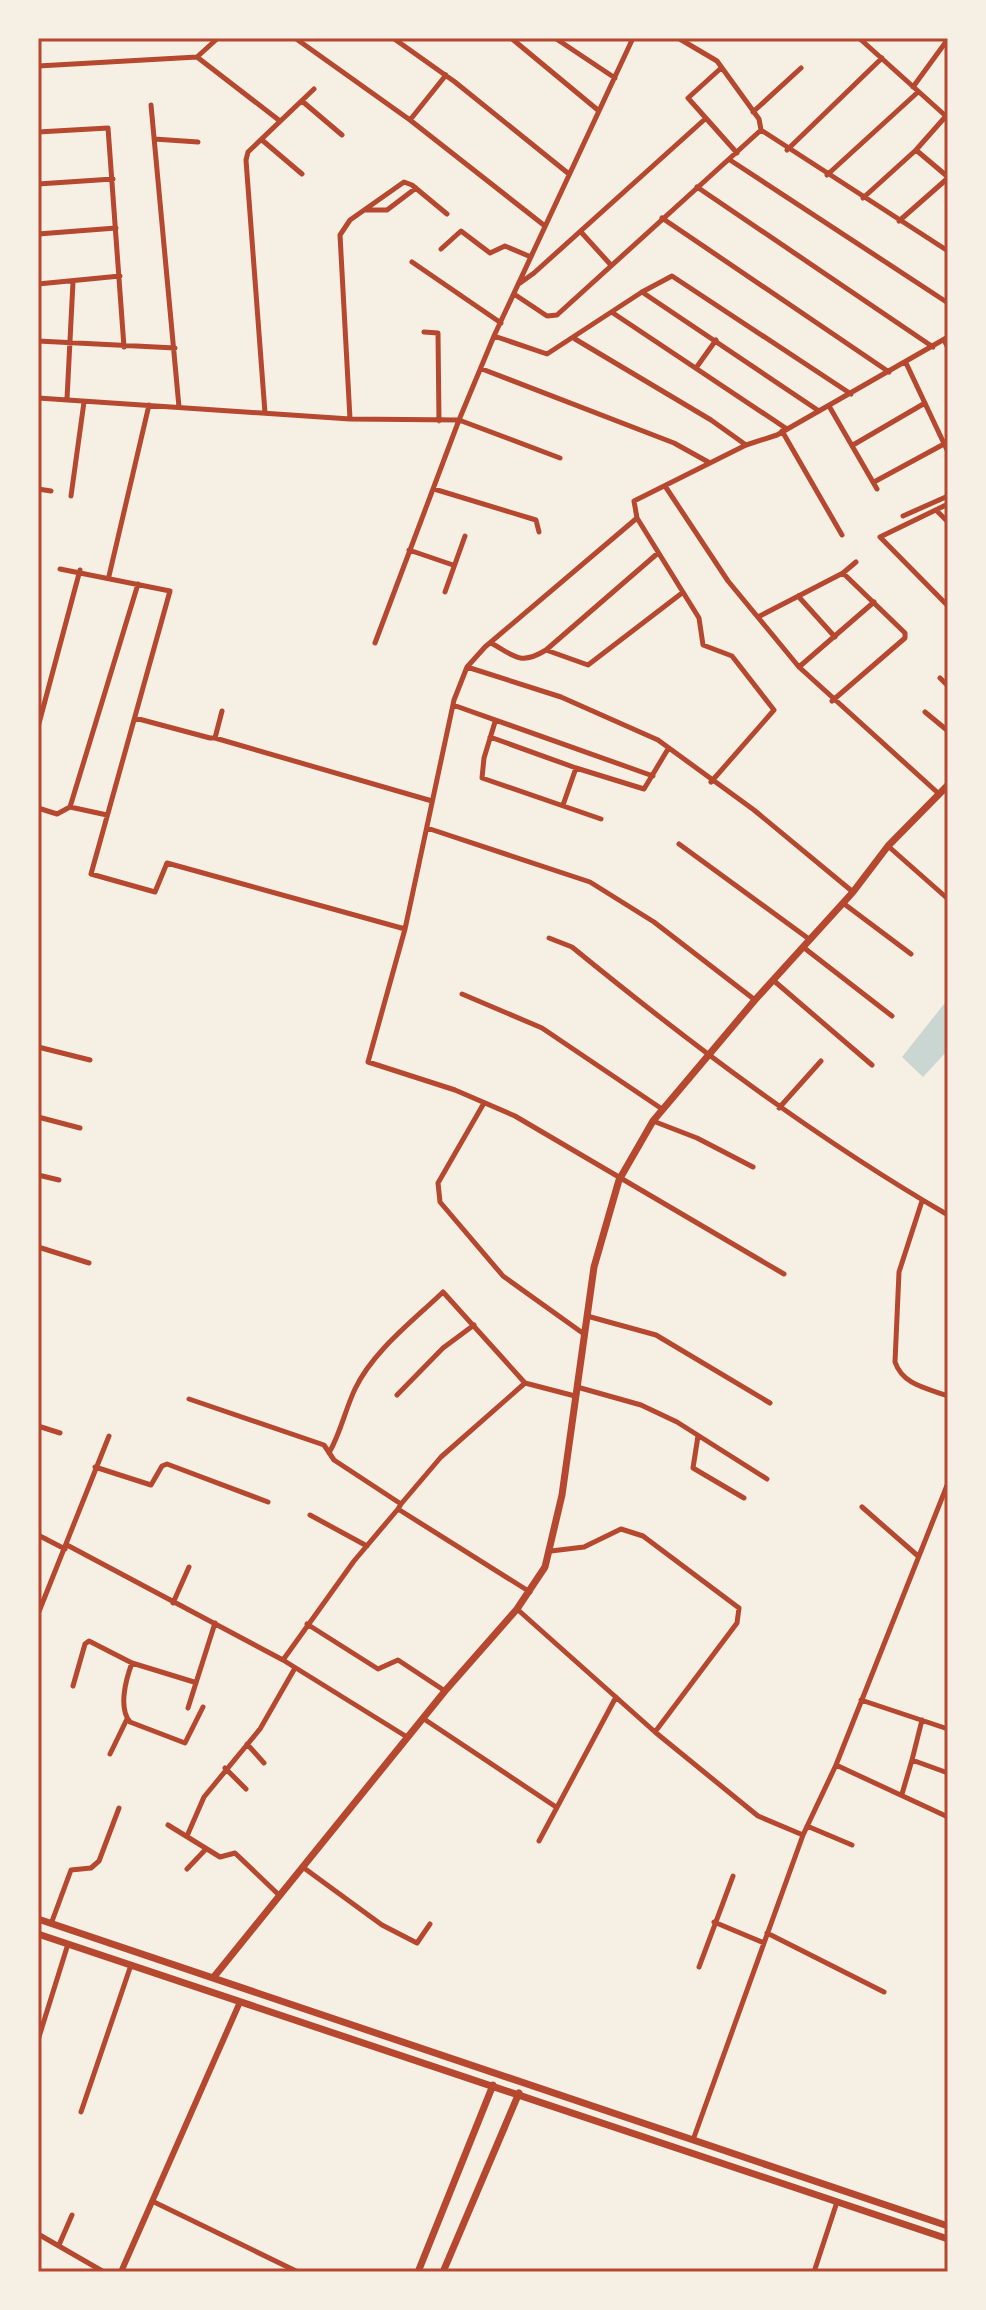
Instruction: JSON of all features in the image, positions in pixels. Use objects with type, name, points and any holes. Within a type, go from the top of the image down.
[{"type":"main road","points":[[213,1978],[445,1691],[531,1592],[551,1551],[594,1267],[619,1180],[653,1121],[706,1056],[853,892],[888,846],[948,785]]},
{"type":"main road","points":[[38,1919],[948,2226]]},
{"type":"main road","points":[[53,1939],[55,1925]]},
{"type":"main road","points":[[38,1934],[948,2239]]},
{"type":"main road","points":[[418,2272],[496,2075]]},
{"type":"main road","points":[[443,2272],[523,2083]]},
{"type":"main road","points":[[917,2229],[920,2217]]},
{"type":"street","points":[[38,66],[197,57],[218,38]]},
{"type":"street","points":[[295,38],[410,120],[545,226]]},
{"type":"street","points":[[393,38],[446,75],[569,174]]},
{"type":"street","points":[[511,38],[600,111]]},
{"type":"street","points":[[555,38],[615,78]]},
{"type":"street","points":[[375,643],[494,336],[633,38]]},
{"type":"street","points":[[678,38],[717,61],[753,112],[761,130],[787,150],[948,251]]},
{"type":"street","points":[[859,38],[947,117],[863,198]]},
{"type":"street","points":[[827,175],[915,89],[948,39]]},
{"type":"street","points":[[197,57],[280,121]]},
{"type":"street","points":[[787,150],[882,58]]},
{"type":"street","points":[[753,112],[801,68]]},
{"type":"street","points":[[720,69],[688,98],[737,153]]},
{"type":"street","points":[[410,120],[446,75]]},
{"type":"street","points":[[265,413],[246,160],[248,152],[314,89]]},
{"type":"street","points":[[302,101],[342,135]]},
{"type":"street","points":[[151,105],[179,407]]},
{"type":"street","points":[[519,283],[581,232],[705,119]]},
{"type":"street","points":[[38,132],[108,128],[124,347]]},
{"type":"street","points":[[514,294],[552,317],[761,130]]},
{"type":"street","points":[[154,139],[198,142]]},
{"type":"street","points":[[262,140],[302,174]]},
{"type":"street","points":[[899,221],[948,177],[916,150]]},
{"type":"street","points":[[730,160],[948,303]]},
{"type":"street","points":[[38,184],[113,179]]},
{"type":"street","points":[[350,419],[338,241],[350,220],[404,182],[447,214]]},
{"type":"street","points":[[697,187],[933,347]]},
{"type":"street","points":[[364,210],[387,210],[416,188]]},
{"type":"street","points":[[661,217],[889,372]]},
{"type":"street","points":[[38,234],[116,228]]},
{"type":"street","points":[[441,249],[461,231],[490,253],[505,246],[531,257]]},
{"type":"street","points":[[581,232],[610,264]]},
{"type":"street","points":[[412,262],[501,323]]},
{"type":"street","points":[[38,284],[120,276]]},
{"type":"street","points":[[494,336],[547,354],[575,339],[668,276],[677,278],[851,394]]},
{"type":"street","points":[[67,399],[73,282]]},
{"type":"street","points":[[642,292],[819,411]]},
{"type":"street","points":[[613,313],[785,430],[842,535]]},
{"type":"street","points":[[424,332],[438,333],[439,421]]},
{"type":"street","points":[[711,782],[774,710],[732,656],[703,645],[699,618],[637,518],[634,501],[746,445],[785,430],[946,338],[948,348]]},
{"type":"street","points":[[575,339],[711,420],[746,445]]},
{"type":"street","points":[[696,368],[716,340]]},
{"type":"street","points":[[38,341],[175,348]]},
{"type":"street","points":[[906,363],[948,452]]},
{"type":"street","points":[[482,369],[674,443],[711,464]]},
{"type":"street","points":[[38,398],[350,419],[459,420],[560,458]]},
{"type":"street","points":[[71,496],[84,402]]},
{"type":"street","points":[[853,445],[925,403]]},
{"type":"street","points":[[109,576],[149,405]]},
{"type":"street","points":[[829,406],[877,489]]},
{"type":"street","points":[[874,482],[944,444]]},
{"type":"street","points":[[665,486],[728,581],[799,667],[832,701],[938,793]]},
{"type":"street","points":[[38,489],[51,491]]},
{"type":"street","points":[[434,489],[536,520],[539,532]]},
{"type":"street","points":[[903,516],[948,496]]},
{"type":"street","points":[[948,504],[880,537],[948,606]]},
{"type":"street","points":[[936,510],[948,522]]},
{"type":"street","points":[[637,518],[467,667],[453,705],[405,929],[368,1062],[515,1116],[619,1180],[784,1274]]},
{"type":"street","points":[[445,592],[465,536]]},
{"type":"street","points":[[409,550],[453,565]]},
{"type":"street","points":[[491,643],[522,660],[530,660],[546,650],[658,553]]},
{"type":"street","points":[[758,617],[843,573],[856,562]]},
{"type":"street","points":[[60,569],[80,570],[170,591],[92,870],[94,875],[155,892],[167,863],[405,929]]},
{"type":"street","points":[[38,727],[80,570]]},
{"type":"street","points":[[832,701],[905,638],[905,633],[843,573]]},
{"type":"street","points":[[70,807],[138,584]]},
{"type":"street","points":[[546,650],[588,665],[682,593]]},
{"type":"street","points":[[798,596],[835,637]]},
{"type":"street","points":[[799,667],[874,602]]},
{"type":"street","points":[[467,667],[561,697],[658,740],[711,782],[754,810],[853,892]]},
{"type":"street","points":[[940,678],[948,686]]},
{"type":"street","points":[[453,705],[653,776]]},
{"type":"street","points":[[215,738],[222,711]]},
{"type":"street","points":[[925,712],[948,731]]},
{"type":"street","points":[[135,718],[432,801]]},
{"type":"street","points":[[495,722],[482,778],[601,819]]},
{"type":"street","points":[[490,737],[644,789],[668,749]]},
{"type":"street","points":[[563,805],[576,768]]},
{"type":"street","points":[[38,808],[57,814],[70,807],[107,815]]},
{"type":"street","points":[[426,828],[590,882],[654,922],[755,1000]]},
{"type":"street","points":[[679,844],[809,939]]},
{"type":"street","points":[[888,846],[948,899]]},
{"type":"street","points":[[843,903],[911,954]]},
{"type":"street","points":[[549,938],[572,947],[706,1056],[779,1108],[948,1215]]},
{"type":"street","points":[[803,946],[892,1016]]},
{"type":"street","points":[[773,980],[872,1065]]},
{"type":"street","points":[[462,994],[542,1028],[662,1109]]},
{"type":"street","points":[[38,1047],[90,1060]]},
{"type":"street","points":[[779,1108],[821,1061]]},
{"type":"street","points":[[484,1103],[438,1183],[440,1202],[503,1276],[584,1334]]},
{"type":"street","points":[[38,1117],[80,1128]]},
{"type":"street","points":[[653,1121],[725,1151],[753,1167]]},
{"type":"street","points":[[38,1175],[59,1180]]},
{"type":"street","points":[[922,1201],[899,1272],[895,1362],[899,1374],[909,1382],[948,1396]]},
{"type":"street","points":[[38,1247],[89,1263]]},
{"type":"street","points":[[329,1453],[340,1434],[355,1389],[369,1366],[430,1304],[446,1293],[525,1383],[575,1396]]},
{"type":"street","points":[[586,1316],[656,1335],[770,1403]]},
{"type":"street","points":[[397,1395],[443,1348],[474,1325]]},
{"type":"street","points":[[283,1660],[367,1546],[441,1457],[525,1383]]},
{"type":"street","points":[[576,1387],[641,1405],[767,1479]]},
{"type":"street","points":[[189,1399],[324,1445],[329,1453],[400,1506],[531,1592]]},
{"type":"street","points":[[38,1426],[60,1433]]},
{"type":"street","points":[[38,1614],[109,1436]]},
{"type":"street","points":[[698,1436],[693,1468],[744,1498]]},
{"type":"street","points":[[95,1467],[151,1485],[162,1466],[167,1464],[268,1502]]},
{"type":"street","points":[[692,2140],[803,1835],[836,1765],[948,1483]]},
{"type":"street","points":[[862,1507],[918,1556]]},
{"type":"street","points":[[310,1515],[367,1546]]},
{"type":"street","points":[[551,1551],[584,1547],[621,1529],[643,1536],[739,1608],[737,1623],[655,1732]]},
{"type":"street","points":[[38,1535],[283,1660],[408,1737]]},
{"type":"street","points":[[173,1603],[189,1567]]},
{"type":"street","points":[[517,1609],[655,1732],[758,1816],[803,1835]]},
{"type":"street","points":[[188,1708],[215,1623]]},
{"type":"street","points":[[307,1624],[378,1669],[398,1660],[445,1691]]},
{"type":"street","points":[[73,1686],[86,1641],[132,1663],[194,1682]]},
{"type":"street","points":[[110,1754],[127,1719],[125,1682],[132,1663]]},
{"type":"street","points":[[187,1836],[204,1797],[260,1729],[295,1668]]},
{"type":"street","points":[[539,1841],[616,1697]]},
{"type":"street","points":[[861,1700],[948,1729]]},
{"type":"street","points":[[127,1719],[185,1743],[203,1707]]},
{"type":"street","points":[[424,1719],[556,1807]]},
{"type":"street","points":[[902,1794],[922,1720]]},
{"type":"street","points":[[247,1744],[264,1763]]},
{"type":"street","points":[[912,1760],[948,1773]]},
{"type":"street","points":[[836,1765],[948,1817]]},
{"type":"street","points":[[225,1768],[246,1789]]},
{"type":"street","points":[[55,1925],[71,1870],[91,1868],[99,1861],[119,1808]]},
{"type":"street","points":[[168,1825],[220,1857],[235,1853],[281,1896]]},
{"type":"street","points":[[807,1826],[852,1845]]},
{"type":"street","points":[[187,1869],[206,1849]]},
{"type":"street","points":[[304,1868],[382,1925],[417,1943],[430,1924]]},
{"type":"street","points":[[699,1967],[733,1876]]},
{"type":"street","points":[[714,1922],[764,1943]]},
{"type":"street","points":[[767,1933],[884,1992]]},
{"type":"street","points":[[38,2040],[68,1944]]},
{"type":"street","points":[[81,2112],[131,1965]]},
{"type":"street","points":[[121,2272],[240,2002]]},
{"type":"street","points":[[151,2200],[298,2272]]},
{"type":"street","points":[[814,2272],[837,2202]]},
{"type":"street","points":[[59,2245],[72,2215]]},
{"type":"street","points":[[38,2234],[104,2272]]},
{"type":"shaded area","points":[[948,999],[948,1050],[923,1077],[902,1057]]}]
